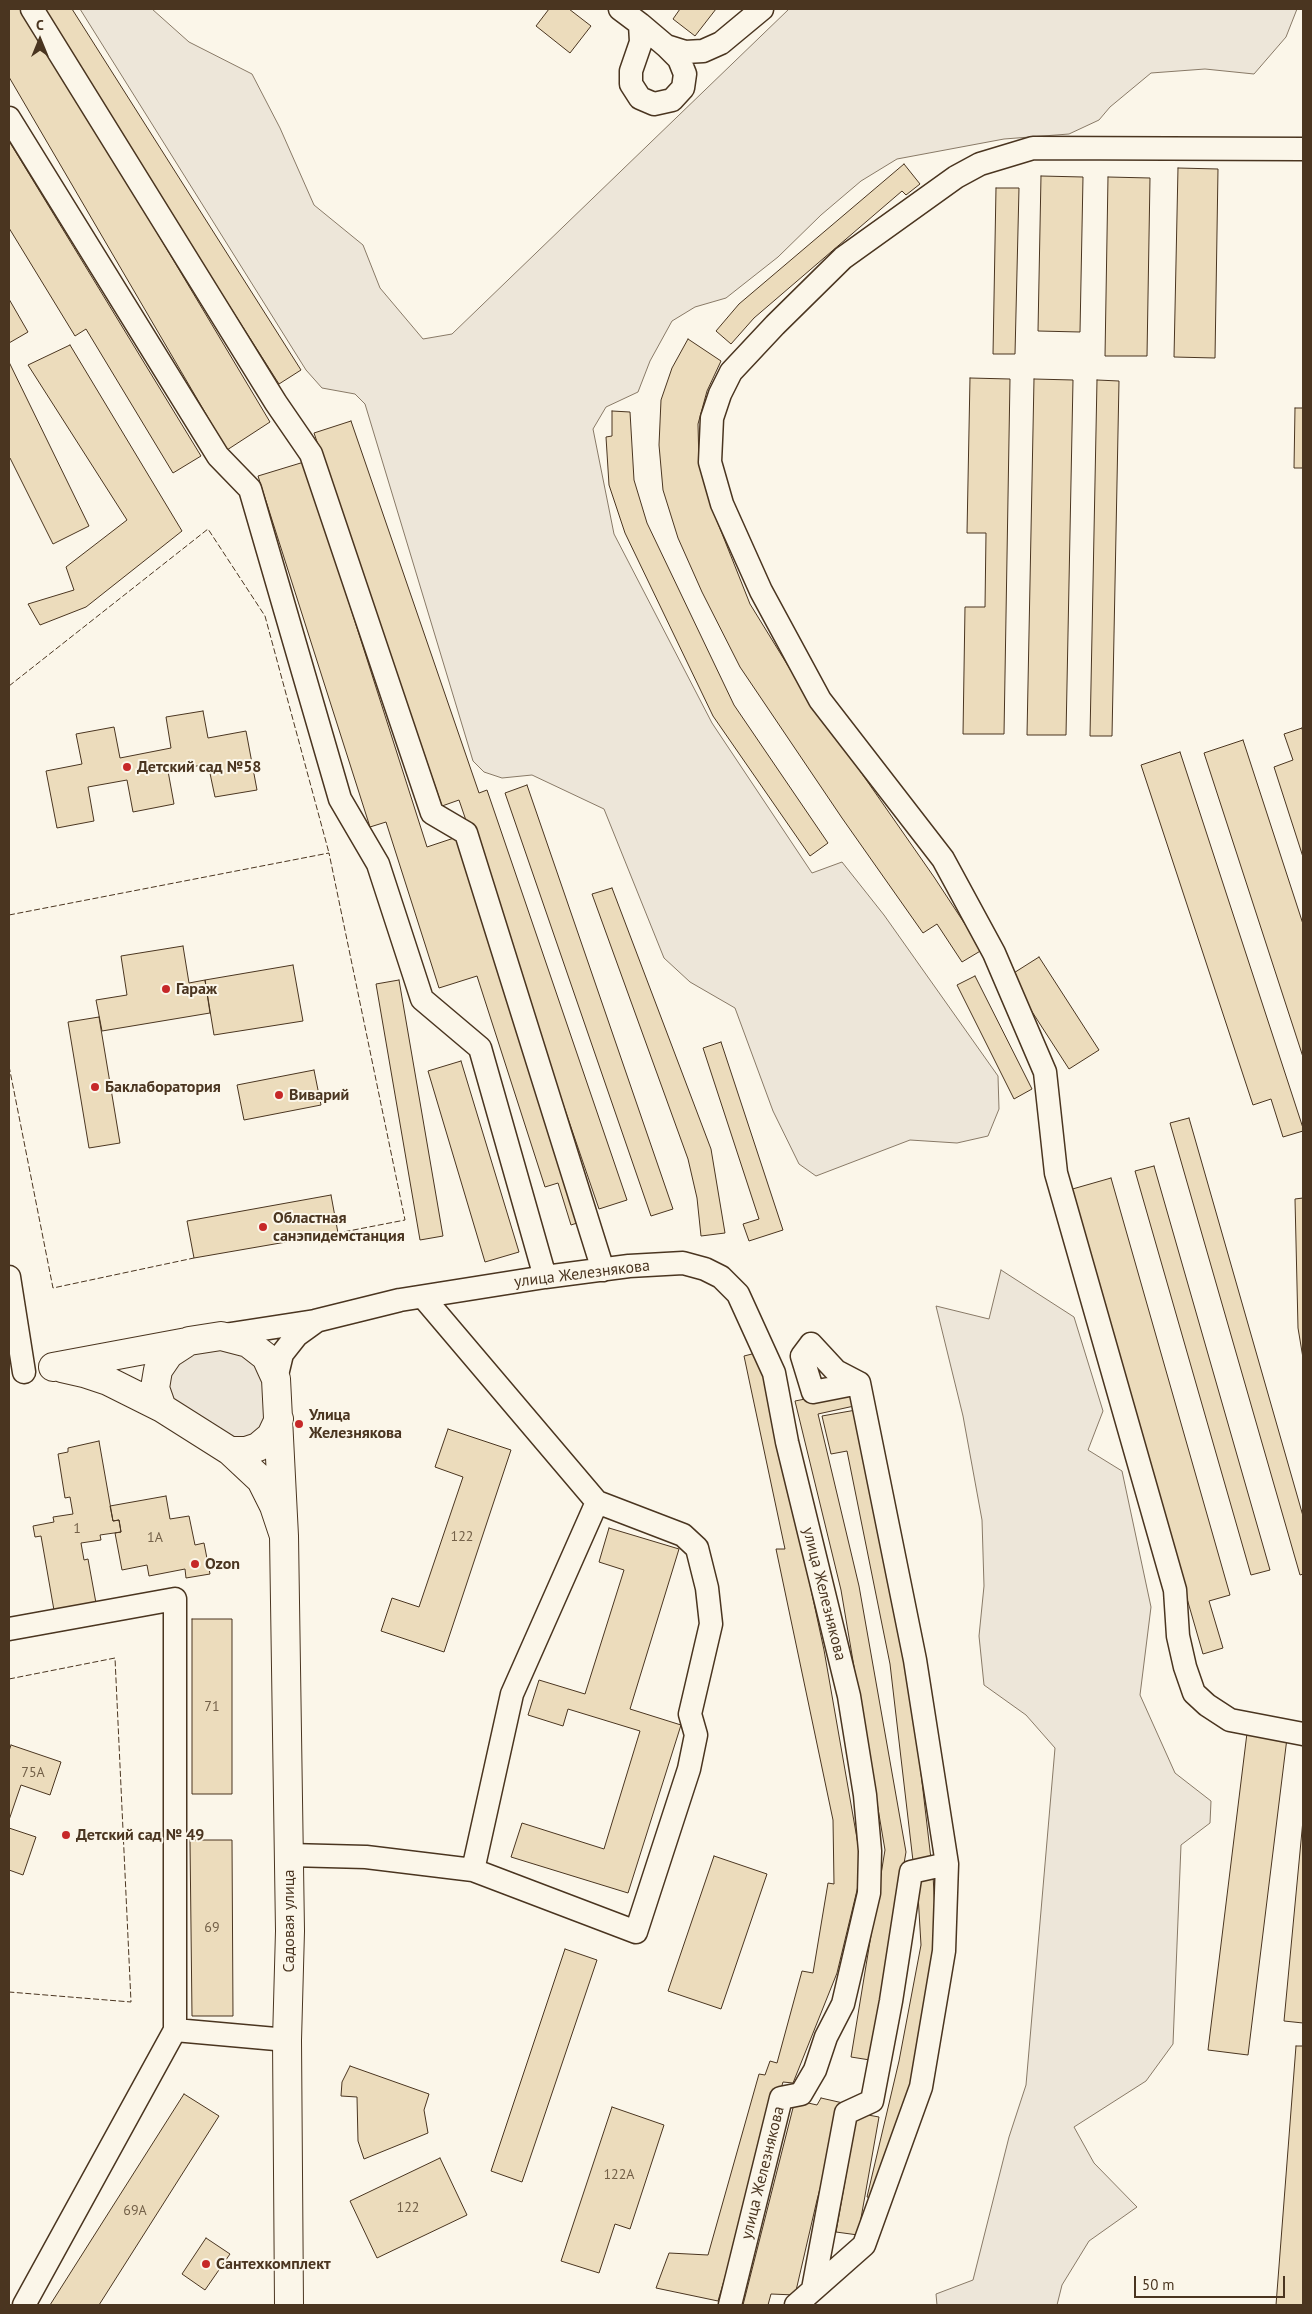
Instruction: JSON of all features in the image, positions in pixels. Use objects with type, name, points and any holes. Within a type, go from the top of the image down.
[{"type":"main road","points":[[53,1367],[221,1336],[248,1343],[266,1357],[276,1380],[279,1419],[271,1436],[258,1447],[246,1451],[230,1450]]},
{"type":"main road","points":[[162,1408],[156,1388],[158,1370],[169,1354],[189,1341]]},
{"type":"main road","points":[[53,1367],[84,1373],[108,1381],[162,1408],[230,1450],[262,1480],[274,1506],[284,1536]]},
{"type":"main road","name":"Садовая улица","points":[[279,1419],[284,1536],[289,1855],[289,2305]]},
{"type":"street","points":[[32,9],[276,403],[311,454],[432,813],[466,833],[603,1270]]},
{"type":"street","points":[[620,9],[640,24],[666,46],[679,60],[685,74],[683,88],[672,100],[654,104],[640,98],[631,84],[631,71],[641,42],[640,24]]},
{"type":"street","points":[[666,46],[685,52],[703,51],[721,43],[762,9]]},
{"type":"street","points":[[9,118],[218,456],[250,489],[340,799],[378,864],[422,999],[480,1048],[546,1276]]},
{"type":"street","points":[[1303,149],[1032,148],[980,164],[956,177],[843,258],[774,325],[731,372],[720,394],[712,418],[710,462],[722,504],[761,590],[820,700],[943,859],[994,953],[1045,1072],[1056,1173],[1175,1590],[1178,1636],[1185,1668],[1194,1693],[1207,1705],[1230,1720],[1303,1734]]},
{"type":"street","name":"улица Железнякова","points":[[221,1336],[315,1321],[423,1297],[546,1276],[629,1266],[683,1264],[705,1268],[721,1277],[738,1294],[774,1373],[787,1442],[848,1696],[865,1795],[870,1851],[868,1894],[843,2004],[826,2037],[815,2070],[801,2094],[781,2098],[730,2305]]},
{"type":"street","points":[[9,1277],[17,1374],[53,1367]]},
{"type":"street","points":[[289,1855],[366,1857],[473,1870],[636,1932],[689,1769],[696,1734],[690,1714],[711,1624],[707,1588],[697,1548],[684,1535],[597,1502],[423,1297]]},
{"type":"street","name":"улица Железнякова","points":[[276,1380],[282,1354],[297,1335],[315,1321]]},
{"type":"street","points":[[796,2305],[864,2245],[921,2087],[944,1951],[947,1864],[916,1660],[858,1383]]},
{"type":"street","points":[[473,1870],[512,1694],[597,1502]]},
{"type":"street","points":[[9,1629],[175,1599],[175,2030],[24,2305]]},
{"type":"street","points":[[813,2290],[846,2113],[872,2101],[891,2001],[910,1872],[947,1864]]},
{"type":"street","points":[[175,2030],[288,2040]]},
{"type":"shaded area","points":[[80,9],[152,9],[189,42],[252,74],[280,128],[314,205],[363,245],[380,288],[423,339],[452,334],[789,9],[1297,9],[1286,37],[1254,74],[1205,69],[1151,73],[1110,107],[1099,120],[1069,134],[1004,139],[897,159],[861,181],[821,215],[778,257],[726,298],[695,307],[672,321],[650,361],[638,392],[606,407],[593,429],[614,534],[712,723],[812,873],[842,862],[884,915],[998,1076],[999,1109],[988,1136],[957,1143],[910,1140],[816,1176],[799,1164],[773,1111],[735,1008],[690,982],[664,958],[604,809],[532,775],[502,778],[484,772],[473,761],[365,404],[355,394],[322,388],[306,370]]},
{"type":"shaded area","points":[[1001,1270],[1074,1317],[1103,1411],[1088,1450],[1122,1471],[1151,1607],[1140,1695],[1175,1773],[1211,1801],[1210,1823],[1181,1845],[1173,2044],[1146,2081],[1074,2127],[1094,2163],[1137,2207],[1089,2241],[1062,2285],[1057,2305],[937,2305],[936,2294],[973,2280],[1009,2137],[1026,2085],[1055,1748],[1026,1715],[984,1685],[979,1636],[984,1586],[982,1520],[963,1416],[936,1306],[989,1319]]},
{"type":"shaded area","points":[[221,1348],[244,1354],[257,1364],[265,1382],[268,1420],[253,1438],[236,1441],[171,1401],[167,1387],[169,1374],[177,1362],[193,1352]]},
{"type":"building","points":[[9,9],[20,9],[116,164],[270,422],[227,450],[9,77]]},
{"type":"building","points":[[41,9],[72,9],[301,370],[279,384]]},
{"type":"building","points":[[549,9],[569,9],[591,26],[570,53],[536,26]]},
{"type":"building","points":[[680,9],[716,9],[695,36],[673,19]]},
{"type":"building","points":[[9,141],[201,456],[173,473],[86,329],[75,336],[9,228]]},
{"type":"building","points":[[904,164],[920,184],[906,195],[902,191],[754,318],[731,344],[716,331],[739,304]]},
{"type":"building","points":[[1178,168],[1218,169],[1215,358],[1174,357]]},
{"type":"building","points":[[1041,176],[1083,177],[1080,332],[1038,331]]},
{"type":"building","points":[[1108,177],[1150,178],[1147,356],[1105,356]]},
{"type":"building","points":[[996,188],[1019,188],[1015,354],[993,354]]},
{"type":"building","points":[[9,299],[28,332],[9,343]]},
{"type":"building","points":[[688,339],[721,361],[707,391],[698,424],[699,464],[717,521],[750,604],[798,682],[934,877],[982,950],[962,962],[937,924],[923,933],[842,818],[740,667],[702,592],[678,538],[663,490],[659,445],[661,400],[672,368]]},
{"type":"building","points":[[70,345],[182,531],[86,607],[40,625],[28,604],[74,590],[66,567],[127,520],[28,365]]},
{"type":"building","points":[[9,362],[89,526],[53,544],[9,459]]},
{"type":"building","points":[[970,378],[1010,379],[1004,734],[963,734],[965,607],[985,607],[986,533],[967,533]]},
{"type":"building","points":[[1034,379],[1073,380],[1066,735],[1027,735]]},
{"type":"building","points":[[1097,380],[1119,381],[1112,736],[1090,736]]},
{"type":"building","points":[[1295,408],[1303,408],[1303,468],[1294,468]]},
{"type":"building","points":[[612,411],[630,412],[634,480],[647,523],[734,705],[828,843],[810,856],[713,716],[625,533],[609,485],[606,437],[612,436]]},
{"type":"building","points":[[351,421],[479,793],[487,790],[627,1200],[599,1209],[459,800],[442,806],[314,433]]},
{"type":"building","points":[[304,462],[427,847],[460,836],[583,1221],[571,1225],[558,1183],[545,1187],[477,976],[439,988],[386,822],[370,827],[258,476]]},
{"type":"building","name":"Детский сад №58","points":[[203,711],[208,738],[246,731],[257,790],[215,797],[208,764],[168,771],[174,804],[133,812],[127,780],[88,787],[94,821],[57,828],[46,771],[82,764],[76,734],[114,727],[120,758],[171,748],[166,717]]},
{"type":"building","points":[[1302,728],[1303,857],[1274,767],[1293,760],[1284,734]]},
{"type":"building","points":[[1243,740],[1303,924],[1303,1057],[1204,753]]},
{"type":"building","points":[[1180,752],[1303,1128],[1303,1131],[1283,1137],[1271,1099],[1253,1105],[1141,765]]},
{"type":"building","points":[[527,785],[673,1209],[651,1216],[505,793]]},
{"type":"building","points":[[612,888],[711,1149],[725,1233],[701,1236],[697,1198],[688,1159],[592,894]]},
{"type":"building","name":"Гараж","points":[[183,946],[189,983],[205,980],[210,1013],[102,1031],[96,1000],[127,995],[121,956]]},
{"type":"building","points":[[1039,957],[1099,1050],[1069,1069],[1009,976]]},
{"type":"building","points":[[293,965],[303,1021],[214,1035],[205,980]]},
{"type":"building","points":[[975,976],[1032,1089],[1014,1099],[957,985]]},
{"type":"building","points":[[399,980],[443,1236],[420,1240],[376,984]]},
{"type":"building","name":"Баклаборатория","points":[[99,1017],[120,1143],[89,1148],[68,1022]]},
{"type":"building","points":[[721,1042],[783,1230],[749,1241],[743,1224],[759,1219],[703,1048]]},
{"type":"building","points":[[461,1061],[519,1252],[485,1262],[428,1071]]},
{"type":"building","name":"Виварий","points":[[314,1070],[321,1105],[244,1120],[237,1085]]},
{"type":"building","points":[[1189,1118],[1303,1516],[1303,1574],[1300,1575],[1170,1123]]},
{"type":"building","points":[[1154,1166],[1270,1570],[1251,1575],[1135,1171]]},
{"type":"building","points":[[1111,1178],[1230,1595],[1209,1601],[1223,1648],[1203,1654],[1069,1190]]},
{"type":"building","name":"Областная санэпидемстанция","points":[[331,1195],[338,1233],[194,1258],[187,1221]]},
{"type":"building","points":[[1303,1198],[1303,1358],[1298,1328],[1295,1199]]},
{"type":"building","points":[[760,1352],[824,1650],[859,1850],[858,1886],[837,1973],[793,2083],[783,2082],[718,2301],[656,2288],[669,2253],[708,2255],[759,2074],[765,2075],[770,2061],[777,2063],[802,1971],[813,1973],[828,1883],[834,1884],[833,1820],[776,1549],[785,1549],[744,1356]]},
{"type":"building","points":[[851,1390],[854,1406],[818,1414],[859,1586],[906,1852],[870,2060],[851,2057],[885,1850],[841,1590],[795,1401]]},
{"type":"building","points":[[856,1410],[908,1662],[931,1859],[913,1861],[890,1664],[847,1451],[831,1454],[822,1416]]},
{"type":"building","points":[[448,1429],[511,1450],[444,1652],[381,1631],[392,1598],[419,1607],[463,1477],[435,1467]]},
{"type":"building","points":[[99,1441],[113,1521],[119,1520],[121,1532],[100,1535],[101,1540],[81,1543],[84,1560],[88,1559],[96,1603],[55,1616],[41,1536],[35,1537],[33,1526],[54,1522],[53,1517],[73,1514],[70,1497],[65,1498],[58,1454],[68,1452],[68,1448]]},
{"type":"building","points":[[166,1496],[170,1519],[189,1516],[195,1545],[204,1543],[210,1574],[186,1578],[185,1569],[149,1576],[147,1565],[122,1570],[115,1533],[121,1532],[119,1520],[113,1521],[110,1506]]},
{"type":"building","points":[[609,1528],[679,1549],[630,1709],[681,1725],[628,1893],[511,1857],[522,1823],[604,1849],[640,1731],[568,1709],[563,1726],[528,1715],[539,1680],[585,1694],[624,1570],[599,1562]]},
{"type":"building","points":[[192,1619],[232,1619],[232,1794],[192,1794]]},
{"type":"building","points":[[1247,1733],[1287,1738],[1248,2055],[1208,2050]]},
{"type":"building","points":[[11,1745],[61,1762],[50,1795],[21,1785],[9,1820],[9,1751]]},
{"type":"building","points":[[1303,1820],[1303,2023],[1284,2021]]},
{"type":"building","points":[[9,1828],[36,1837],[23,1875],[9,1870]]},
{"type":"building","points":[[190,1840],[232,1840],[233,2016],[192,2016]]},
{"type":"building","points":[[714,1856],[767,1874],[721,2009],[668,1991]]},
{"type":"building","points":[[933,1875],[937,1948],[916,2064],[882,2201],[867,2197],[899,2061],[921,1945],[917,1878]]},
{"type":"building","points":[[565,1949],[597,1960],[522,2182],[491,2171]]},
{"type":"building","points":[[1296,2046],[1303,2046],[1303,2305],[1276,2305]]},
{"type":"building","points":[[350,2066],[429,2094],[424,2110],[428,2133],[364,2159],[358,2141],[357,2097],[341,2096],[342,2082]]},
{"type":"building","points":[[184,2094],[219,2116],[99,2305],[50,2305]]},
{"type":"building","points":[[821,2098],[843,2103],[817,2200],[795,2295],[771,2294],[768,2305],[743,2305],[795,2100],[817,2105]]},
{"type":"building","points":[[612,2107],[664,2125],[630,2229],[615,2224],[599,2273],[561,2261]]},
{"type":"building","points":[[857,2113],[879,2117],[858,2235],[836,2232]]},
{"type":"building","points":[[440,2158],[467,2215],[377,2258],[350,2201]]},
{"type":"building","name":"Сантехкомплект","points":[[206,2238],[230,2254],[205,2290],[182,2274]]},
{"type":"fence","points":[[9,686],[208,529],[265,616],[329,853]]},
{"type":"fence","points":[[9,915],[329,853],[405,1220],[338,1233]]},
{"type":"fence","points":[[9,1066],[53,1288],[194,1258]]},
{"type":"fence","points":[[9,1679],[115,1658],[131,2002],[9,1992]]},
{"type":"place","name":"Детский сад №58","points":[[127,767]]},
{"type":"place","name":"Гараж","points":[[166,989]]},
{"type":"place","name":"Баклаборатория","points":[[95,1087]]},
{"type":"place","name":"Виварий","points":[[279,1095]]},
{"type":"place","name":"Областная санэпидемстанция","points":[[263,1227]]},
{"type":"place","name":"Улица Железнякова","points":[[299,1424]]},
{"type":"place","name":"Ozon","points":[[195,1564]]},
{"type":"place","name":"Детский сад № 49","points":[[66,1835]]},
{"type":"place","name":"Сантехкомплект","points":[[206,2264]]}]
